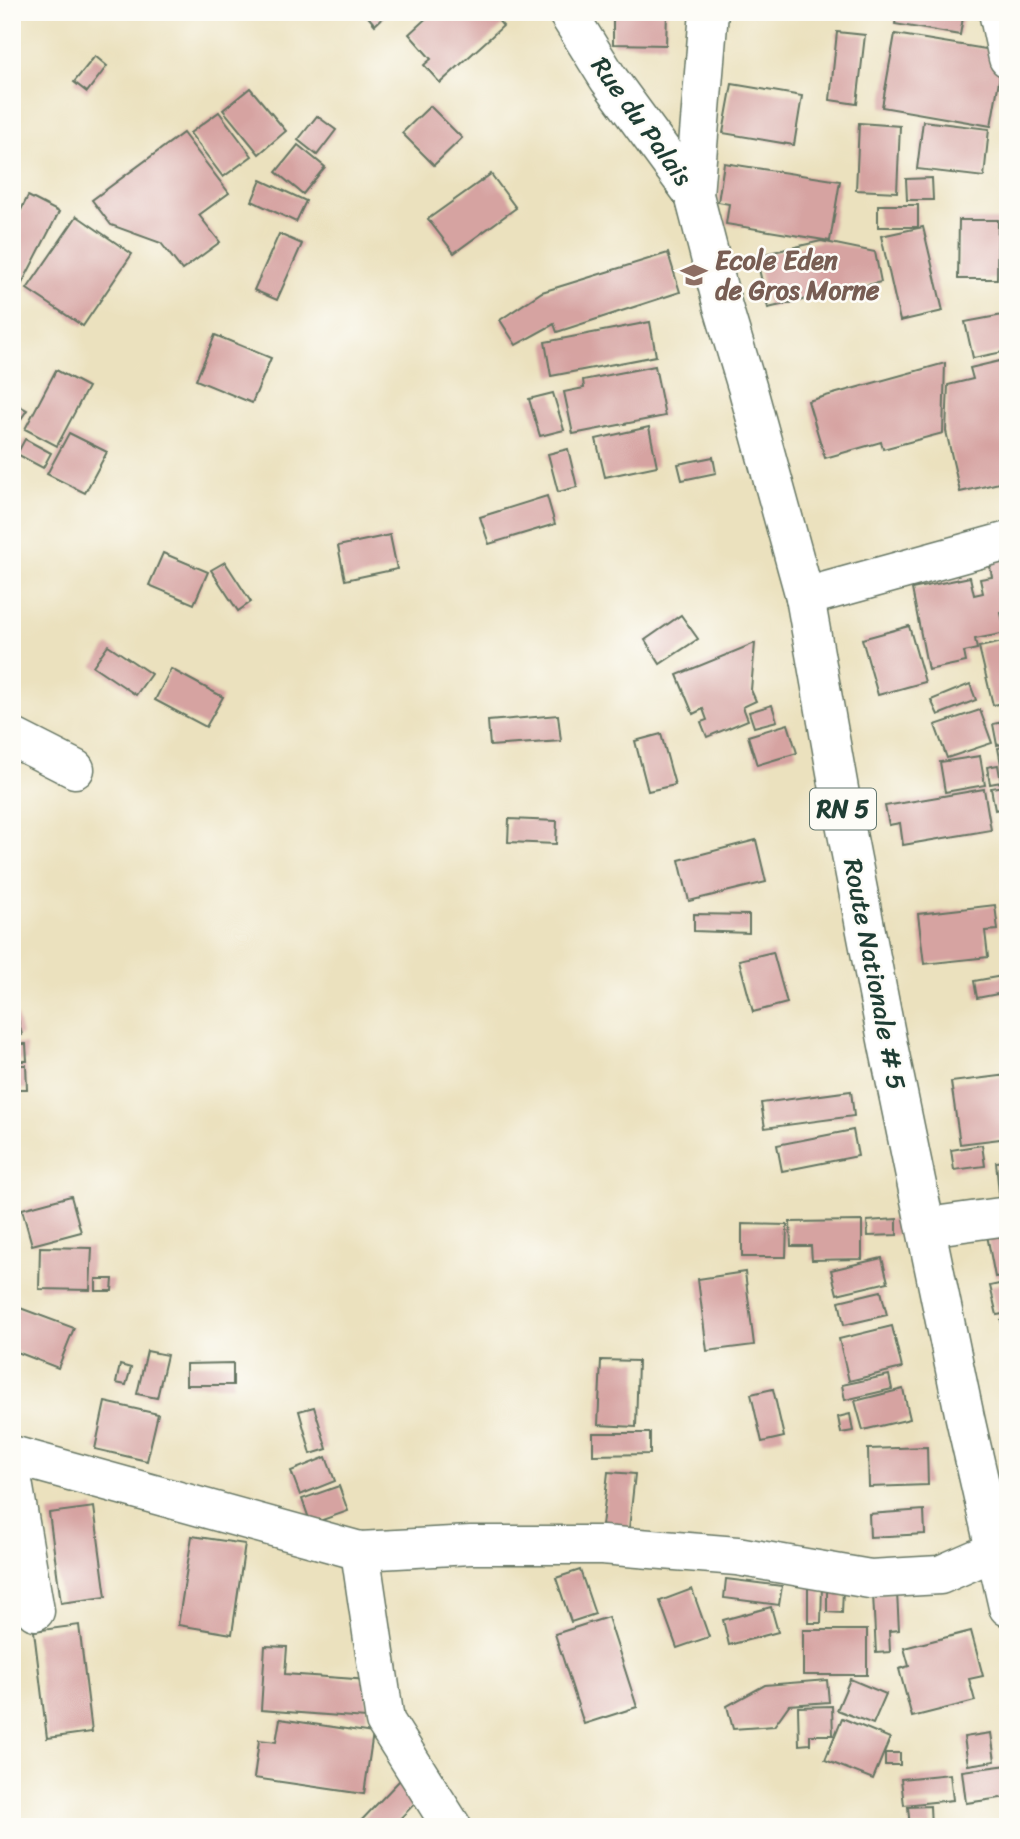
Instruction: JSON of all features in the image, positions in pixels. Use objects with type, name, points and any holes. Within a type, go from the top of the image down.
[{"type":"street","name":"Rue du Palais","points":[[567,12],[608,78],[694,195]]},
{"type":"street","name":"Route Nationale # 5","points":[[709,12],[694,195],[805,597],[883,1019],[965,1418],[997,1529],[1008,1608]]},
{"type":"street","points":[[998,12],[1008,58]]},
{"type":"street","points":[[805,597],[1008,541]]},
{"type":"street","points":[[12,737],[75,769]]},
{"type":"street","points":[[927,1227],[1008,1216]]},
{"type":"street","points":[[12,1455],[360,1551],[471,1545],[602,1545],[737,1556],[870,1579],[940,1576],[997,1529]]},
{"type":"street","points":[[12,1476],[35,1611]]},
{"type":"street","points":[[360,1551],[385,1721],[452,1827]]},
{"type":"building","points":[[364,12],[389,12],[375,25]]},
{"type":"building","points":[[433,12],[491,12],[503,26],[440,83],[424,65],[431,59],[409,34]]},
{"type":"building","points":[[613,12],[667,12],[666,45],[613,44]]},
{"type":"building","points":[[897,12],[964,12],[960,35],[895,24]]},
{"type":"building","points":[[837,32],[865,35],[857,104],[830,100]]},
{"type":"building","points":[[895,34],[1004,52],[991,126],[882,107]]},
{"type":"building","points":[[95,56],[107,66],[87,92],[74,82]]},
{"type":"building","points":[[732,84],[802,96],[794,145],[723,133]]},
{"type":"building","points":[[250,88],[286,131],[259,154],[223,110]]},
{"type":"building","points":[[430,106],[462,138],[434,165],[402,133]]},
{"type":"building","points":[[219,112],[252,156],[223,177],[190,133]]},
{"type":"building","points":[[317,116],[336,130],[317,155],[298,140]]},
{"type":"building","points":[[923,121],[989,129],[984,177],[917,169]]},
{"type":"building","points":[[859,123],[900,126],[897,192],[856,190]]},
{"type":"building","points":[[183,133],[229,193],[199,215],[220,242],[182,270],[161,243],[111,225],[92,200]]},
{"type":"building","points":[[298,145],[325,167],[303,194],[276,172]]},
{"type":"building","points":[[724,163],[840,181],[830,241],[726,224],[729,204],[718,202]]},
{"type":"building","points":[[491,174],[516,208],[454,253],[428,219]]},
{"type":"building","points":[[932,178],[933,200],[907,200],[906,179]]},
{"type":"building","points":[[261,180],[306,201],[296,222],[252,201]]},
{"type":"building","points":[[28,196],[59,212],[15,297],[12,296],[12,228]]},
{"type":"building","points":[[878,205],[918,205],[918,227],[878,227]]},
{"type":"building","points":[[77,216],[132,254],[83,326],[27,289]]},
{"type":"building","points":[[959,220],[998,220],[997,279],[958,279]]},
{"type":"building","points":[[923,227],[943,311],[900,321],[881,236]]},
{"type":"building","points":[[279,234],[302,244],[277,300],[254,290]]},
{"type":"building","points":[[821,241],[875,252],[881,282],[768,308],[756,256]]},
{"type":"building","points":[[668,253],[680,292],[557,332],[554,324],[516,345],[500,320],[542,292]]},
{"type":"building","points":[[1008,314],[1008,351],[973,358],[965,322]]},
{"type":"building","points":[[650,322],[656,356],[551,376],[545,342]]},
{"type":"building","points":[[215,335],[271,358],[252,403],[196,380]]},
{"type":"building","points":[[1008,359],[1008,481],[960,492],[946,431],[948,385],[973,379],[970,368]]},
{"type":"building","points":[[945,363],[943,433],[883,449],[881,442],[825,458],[808,401]]},
{"type":"building","points":[[655,366],[665,416],[573,434],[564,392],[584,388],[583,380]]},
{"type":"building","points":[[56,370],[88,387],[57,446],[25,429]]},
{"type":"building","points":[[553,393],[564,430],[540,436],[529,399]]},
{"type":"building","points":[[12,402],[27,410],[12,432]]},
{"type":"building","points":[[649,427],[657,466],[605,477],[596,439]]},
{"type":"building","points":[[69,433],[107,452],[85,493],[47,474]]},
{"type":"building","points":[[25,439],[51,453],[43,468],[17,454]]},
{"type":"building","points":[[568,449],[577,487],[558,492],[548,454]]},
{"type":"building","points":[[713,457],[716,473],[682,480],[678,464]]},
{"type":"building","points":[[547,496],[555,524],[489,544],[480,517]]},
{"type":"building","points":[[390,535],[397,569],[345,580],[338,546]]},
{"type":"building","points":[[163,553],[208,572],[194,604],[149,585]]},
{"type":"building","points":[[1003,559],[1008,574],[1008,611],[1001,613],[1006,633],[975,639],[977,649],[964,652],[966,662],[928,670],[912,589],[970,577],[974,595],[983,593],[980,579],[992,577],[989,561]]},
{"type":"building","points":[[225,562],[251,602],[238,611],[211,570]]},
{"type":"building","points":[[681,615],[698,639],[660,664],[645,640]]},
{"type":"building","points":[[909,626],[925,682],[878,695],[862,639]]},
{"type":"building","points":[[1008,641],[1008,702],[993,705],[979,647]]},
{"type":"building","points":[[755,643],[751,690],[756,701],[743,707],[748,720],[707,737],[701,722],[707,720],[703,709],[693,714],[677,675]]},
{"type":"building","points":[[108,645],[151,674],[136,695],[93,666]]},
{"type":"building","points":[[171,669],[223,697],[206,727],[155,700]]},
{"type":"building","points":[[970,684],[976,700],[938,715],[931,700]]},
{"type":"building","points":[[772,705],[777,721],[754,727],[749,712]]},
{"type":"building","points":[[980,710],[992,743],[947,758],[935,725]]},
{"type":"building","points":[[558,715],[561,741],[490,746],[488,721]]},
{"type":"building","points":[[1008,721],[1008,743],[997,745],[993,724]]},
{"type":"building","points":[[788,724],[797,753],[757,765],[748,736]]},
{"type":"building","points":[[661,734],[675,785],[648,791],[635,741]]},
{"type":"building","points":[[1008,746],[1008,807],[995,810],[991,788],[1005,786],[998,748]]},
{"type":"building","points":[[980,756],[985,785],[945,792],[940,762]]},
{"type":"building","points":[[998,765],[1001,782],[990,784],[987,767]]},
{"type":"building","points":[[984,789],[991,830],[903,845],[900,823],[889,825],[885,806]]},
{"type":"building","points":[[509,819],[557,821],[556,844],[508,842]]},
{"type":"building","points":[[756,840],[766,882],[689,901],[679,860]]},
{"type":"building","points":[[995,905],[998,930],[985,931],[988,957],[924,964],[918,914]]},
{"type":"building","points":[[694,914],[749,915],[749,933],[694,931]]},
{"type":"building","points":[[773,952],[787,1003],[753,1012],[739,960]]},
{"type":"building","points":[[1008,975],[1008,992],[977,998],[974,981]]},
{"type":"building","points":[[17,1015],[22,1035],[12,1037],[12,1017]]},
{"type":"building","points":[[12,1044],[26,1044],[27,1061],[12,1061]]},
{"type":"building","points":[[12,1065],[26,1065],[27,1089],[13,1089]]},
{"type":"building","points":[[1008,1075],[1008,1138],[960,1144],[951,1082]]},
{"type":"building","points":[[851,1091],[854,1116],[765,1128],[761,1103]]},
{"type":"building","points":[[853,1130],[858,1156],[782,1171],[777,1145]]},
{"type":"building","points":[[982,1145],[985,1166],[954,1170],[951,1150]]},
{"type":"building","points":[[1008,1161],[1008,1203],[1000,1204],[996,1162]]},
{"type":"building","points":[[71,1196],[81,1232],[32,1245],[22,1209]]},
{"type":"building","points":[[897,1219],[897,1235],[868,1236],[867,1221]]},
{"type":"building","points":[[862,1221],[862,1259],[812,1260],[811,1246],[791,1246],[790,1222]]},
{"type":"building","points":[[742,1224],[787,1225],[786,1257],[742,1257]]},
{"type":"building","points":[[1008,1231],[1008,1275],[995,1277],[987,1235]]},
{"type":"building","points":[[40,1247],[92,1248],[90,1290],[39,1289]]},
{"type":"building","points":[[882,1258],[888,1282],[837,1294],[831,1270]]},
{"type":"building","points":[[745,1272],[754,1345],[707,1351],[698,1279]]},
{"type":"building","points":[[96,1279],[113,1279],[112,1291],[96,1291]]},
{"type":"building","points":[[1008,1282],[1008,1313],[997,1315],[990,1286]]},
{"type":"building","points":[[881,1291],[887,1315],[844,1325],[839,1301]]},
{"type":"building","points":[[12,1305],[74,1328],[58,1368],[12,1350]]},
{"type":"building","points":[[1008,1318],[1008,1344],[1007,1344],[1001,1320]]},
{"type":"building","points":[[892,1326],[902,1368],[849,1381],[839,1339]]},
{"type":"building","points":[[147,1351],[167,1355],[157,1398],[137,1394]]},
{"type":"building","points":[[601,1360],[638,1361],[636,1427],[598,1425]]},
{"type":"building","points":[[233,1363],[233,1385],[186,1385],[186,1364]]},
{"type":"building","points":[[120,1365],[131,1368],[126,1385],[116,1383]]},
{"type":"building","points":[[889,1375],[892,1389],[845,1400],[842,1385]]},
{"type":"building","points":[[773,1389],[784,1437],[762,1442],[751,1394]]},
{"type":"building","points":[[903,1389],[910,1419],[863,1430],[855,1401]]},
{"type":"building","points":[[105,1402],[158,1414],[147,1461],[95,1449]]},
{"type":"building","points":[[314,1407],[327,1449],[311,1454],[299,1411]]},
{"type":"building","points":[[850,1414],[853,1431],[841,1433],[838,1417]]},
{"type":"building","points":[[593,1433],[650,1433],[650,1454],[593,1455]]},
{"type":"building","points":[[927,1447],[928,1485],[869,1487],[868,1449]]},
{"type":"building","points":[[326,1457],[335,1481],[300,1495],[291,1471]]},
{"type":"building","points":[[608,1472],[635,1474],[629,1529],[602,1526]]},
{"type":"building","points":[[339,1486],[348,1511],[311,1524],[302,1499]]},
{"type":"building","points":[[94,1507],[106,1597],[61,1603],[49,1513]]},
{"type":"building","points":[[924,1510],[925,1534],[870,1537],[869,1514]]},
{"type":"building","points":[[192,1536],[245,1544],[232,1634],[178,1625]]},
{"type":"building","points":[[580,1570],[595,1614],[571,1622],[556,1578]]},
{"type":"building","points":[[726,1579],[782,1586],[779,1605],[724,1598]]},
{"type":"building","points":[[808,1586],[822,1586],[821,1623],[808,1623]]},
{"type":"building","points":[[692,1589],[709,1637],[677,1648],[660,1601]]},
{"type":"building","points":[[827,1589],[843,1589],[842,1613],[827,1612]]},
{"type":"building","points":[[897,1593],[899,1630],[889,1631],[890,1652],[876,1653],[873,1594]]},
{"type":"building","points":[[771,1607],[778,1632],[729,1645],[723,1620]]},
{"type":"building","points":[[608,1617],[637,1707],[584,1724],[555,1634]]},
{"type":"building","points":[[79,1625],[92,1732],[47,1738],[34,1631]]},
{"type":"building","points":[[803,1630],[867,1630],[867,1675],[803,1675]]},
{"type":"building","points":[[971,1631],[983,1676],[969,1679],[975,1701],[912,1717],[899,1669],[909,1666],[904,1648]]},
{"type":"building","points":[[265,1646],[287,1647],[285,1674],[369,1680],[366,1718],[261,1710]]},
{"type":"building","points":[[850,1679],[886,1694],[873,1724],[837,1710]]},
{"type":"building","points":[[827,1680],[829,1702],[789,1705],[774,1726],[733,1729],[727,1706],[765,1685]]},
{"type":"building","points":[[832,1706],[833,1735],[810,1735],[810,1744],[799,1745],[798,1707]]},
{"type":"building","points":[[842,1718],[890,1738],[873,1779],[825,1760]]},
{"type":"building","points":[[280,1719],[373,1733],[364,1794],[254,1778],[259,1740],[276,1742]]},
{"type":"building","points":[[991,1733],[995,1761],[968,1765],[964,1737]]},
{"type":"building","points":[[885,1753],[900,1753],[900,1765],[885,1765]]},
{"type":"building","points":[[1008,1765],[1008,1797],[966,1803],[962,1771]]},
{"type":"building","points":[[950,1774],[953,1800],[904,1805],[901,1779]]},
{"type":"building","points":[[401,1779],[420,1798],[392,1827],[355,1827]]},
{"type":"building","points":[[930,1806],[931,1827],[910,1827],[908,1807]]},
{"type":"building","points":[[435,1815],[442,1827],[414,1827]]},
{"type":"place","name":"Ecole Eden de Gros Morne","points":[[694,275]]}]
